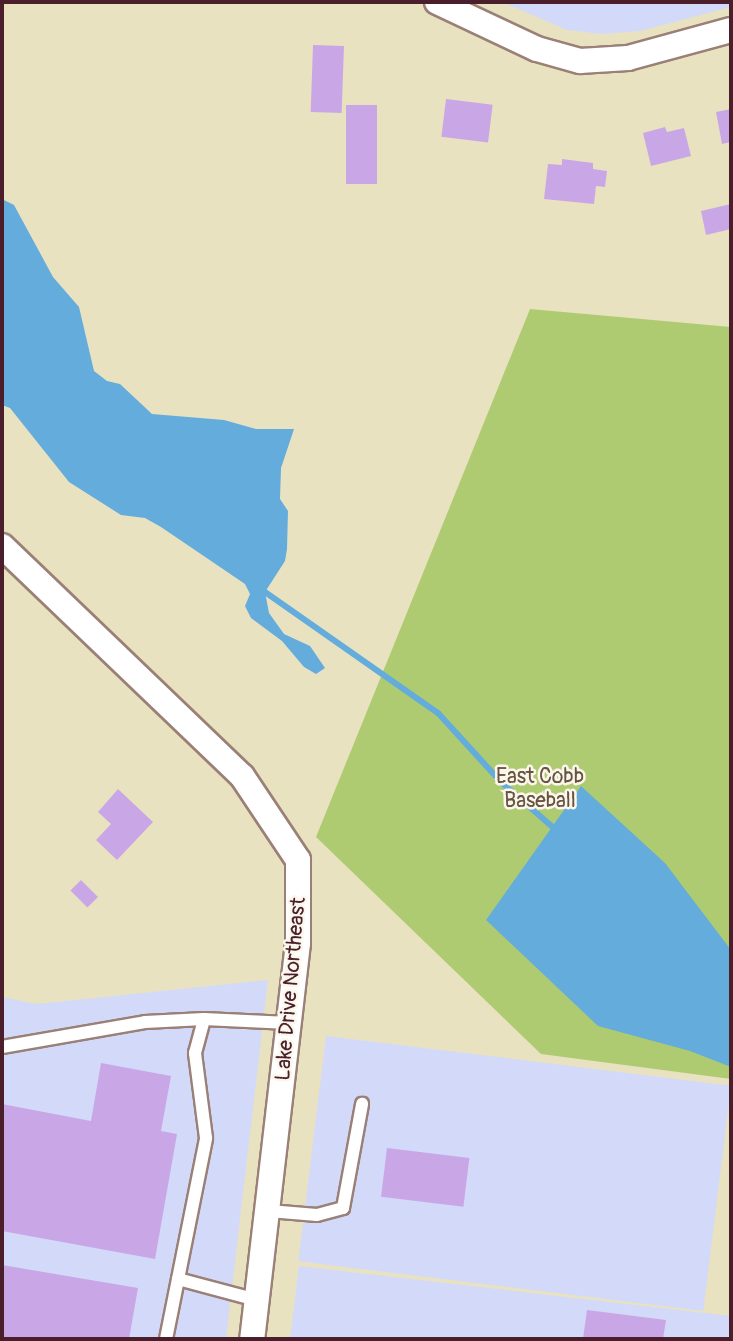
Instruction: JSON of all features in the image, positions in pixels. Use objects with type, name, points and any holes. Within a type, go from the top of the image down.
[{"type":"street","points":[[437,2],[537,49],[580,61],[628,58],[731,30]]},
{"type":"street","name":"Lake Drive Northeast","points":[[2,547],[242,776],[286,835],[298,859],[301,900],[289,1023],[269,1211],[251,1339]]},
{"type":"lane","points":[[2,1047],[145,1022],[204,1019],[289,1023]]},
{"type":"lane","points":[[166,1339],[206,1138],[195,1053],[204,1019]]},
{"type":"lane","points":[[269,1211],[317,1215],[343,1208],[362,1104]]},
{"type":"lane","points":[[178,1279],[257,1300]]},
{"type":"shaded area","points":[[502,2],[731,2],[731,7],[640,31],[602,34],[567,30]]},
{"type":"shaded area","points":[[268,980],[226,1339],[2,1339],[2,997],[36,1004]]},
{"type":"shaded area","points":[[326,1036],[731,1086],[703,1311],[298,1261]]},
{"type":"shaded area","points":[[299,1266],[731,1316],[731,1339],[290,1339]]},
{"type":"green space","name":"East Cobb Baseball","points":[[530,309],[731,327],[731,1079],[541,1054],[316,837]]},
{"type":"water","points":[[2,199],[14,205],[53,277],[79,307],[94,371],[107,381],[120,384],[152,414],[224,420],[256,429],[294,429],[281,468],[280,499],[288,511],[285,561],[265,592],[269,613],[284,634],[310,646],[325,668],[316,674],[304,667],[282,641],[251,618],[245,606],[250,594],[245,584],[161,527],[145,518],[121,515],[69,482],[10,408],[2,405]]},
{"type":"water","points":[[581,786],[665,863],[731,950],[731,1067],[690,1051],[598,1026],[486,920]]},
{"type":"building","points":[[313,45],[344,46],[342,113],[311,112]]},
{"type":"building","points":[[446,99],[493,105],[488,142],[441,137]]},
{"type":"building","points":[[346,105],[377,105],[377,184],[346,184]]},
{"type":"building","points":[[731,109],[731,142],[722,144],[716,112]]},
{"type":"building","points":[[665,127],[667,132],[684,128],[691,156],[651,166],[643,133]]},
{"type":"building","points":[[562,159],[593,163],[593,169],[607,171],[605,187],[596,186],[594,204],[544,199],[548,164],[562,165]]},
{"type":"building","points":[[731,204],[731,229],[706,235],[701,211]]},
{"type":"building","points":[[118,789],[153,822],[117,860],[96,840],[111,824],[98,812]]},
{"type":"building","points":[[81,880],[98,897],[87,908],[70,891]]},
{"type":"building","points":[[101,1063],[171,1076],[161,1131],[177,1134],[155,1259],[2,1231],[2,1104],[91,1121]]},
{"type":"building","points":[[387,1148],[469,1158],[463,1207],[381,1197]]},
{"type":"building","points":[[2,1265],[138,1288],[129,1339],[2,1339]]},
{"type":"building","points":[[587,1310],[666,1320],[663,1339],[583,1339]]},
{"type":"waterway","points":[[265,592],[438,713],[501,782],[556,830]]}]
